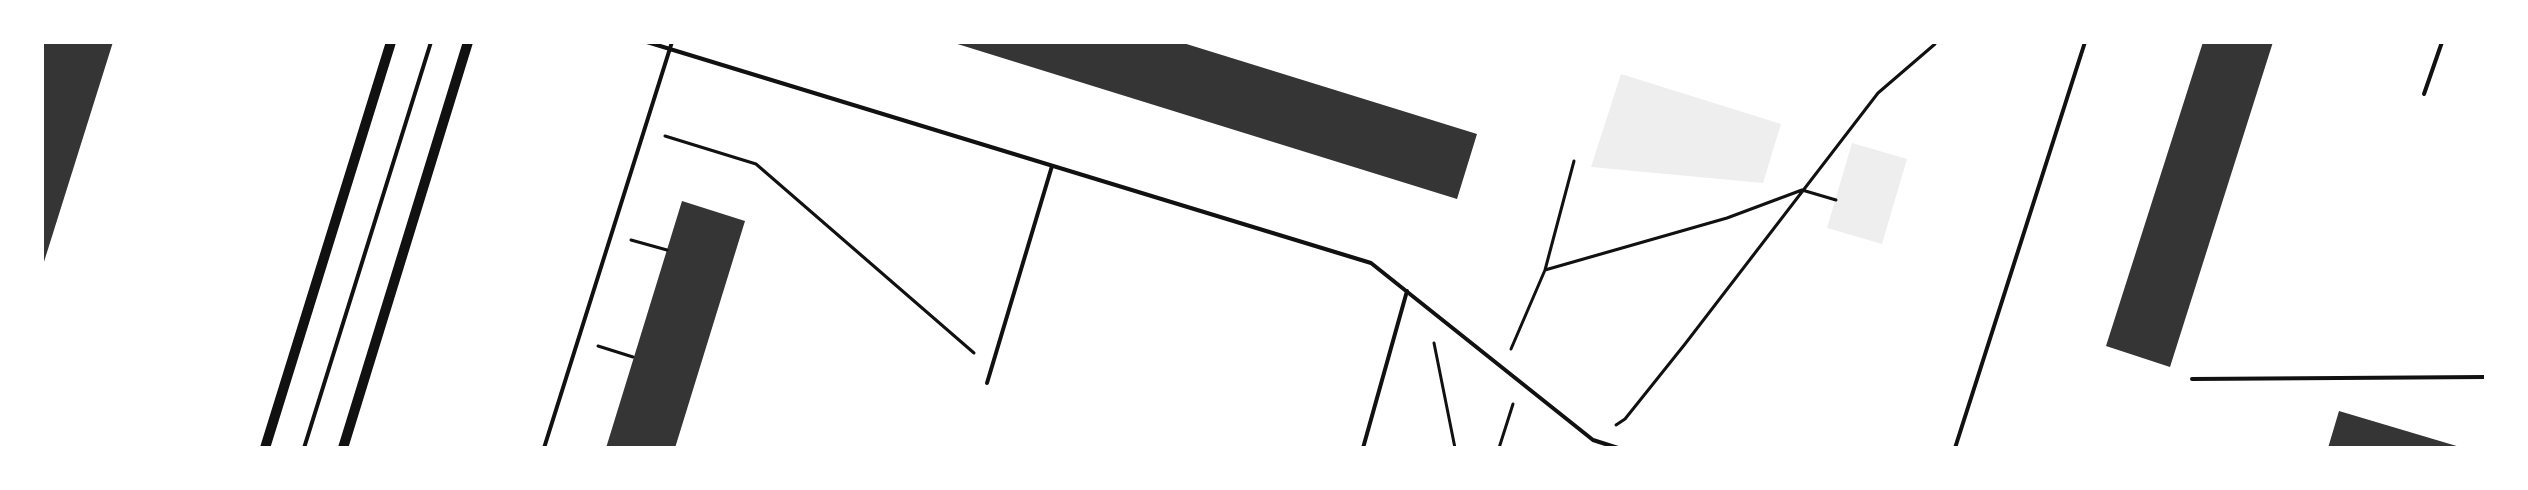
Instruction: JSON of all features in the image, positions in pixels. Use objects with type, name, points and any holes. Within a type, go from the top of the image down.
[{"type":"main road","points":[[265,448],[391,42]]},
{"type":"main road","points":[[343,448],[468,42]]},
{"type":"lane","points":[[304,448],[431,42]]},
{"type":"lane","points":[[647,42],[1371,263],[1593,440],[1618,448]]},
{"type":"lane","points":[[544,448],[672,42]]},
{"type":"lane","points":[[1955,448],[2085,42]]},
{"type":"lane","points":[[2424,94],[2442,42]]},
{"type":"lane","points":[[987,383],[1052,166]]},
{"type":"lane","points":[[1363,448],[1407,291]]},
{"type":"lane","points":[[2192,379],[2486,377]]},
{"type":"path","points":[[1593,440],[1625,419],[1878,93],[1935,44]]},
{"type":"path","points":[[644,130],[756,164],[991,368]]},
{"type":"path","points":[[1503,368],[1545,270],[1574,161]]},
{"type":"path","points":[[1545,270],[1727,218],[1802,190],[1836,200]]},
{"type":"path","points":[[611,234],[666,250]]},
{"type":"path","points":[[1428,308],[1455,448]]},
{"type":"path","points":[[578,339],[634,357]]},
{"type":"path","points":[[1499,448],[1520,382]]},
{"type":"shaded area","points":[[1621,74],[1781,124],[1763,183],[1591,167]]},
{"type":"shaded area","points":[[1852,143],[1907,159],[1882,244],[1827,228]]},
{"type":"building","points":[[42,42],[113,42],[43,265],[42,265]]},
{"type":"building","points":[[951,42],[1180,42],[1477,134],[1457,199]]},
{"type":"building","points":[[2203,42],[2273,42],[2170,367],[2106,346]]},
{"type":"building","points":[[682,201],[745,221],[675,448],[606,448]]},
{"type":"building","points":[[2339,411],[2460,447],[2460,448],[2328,448]]}]
